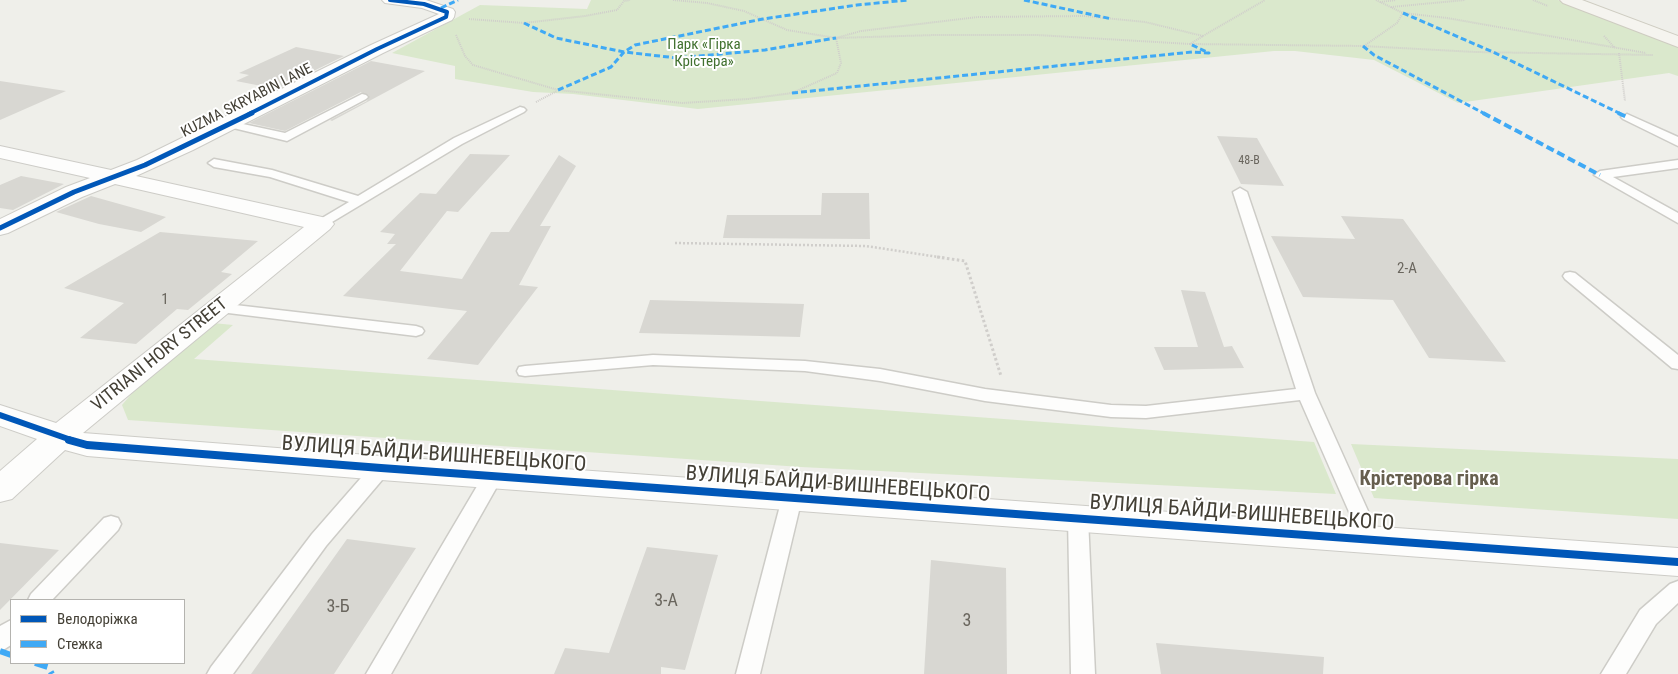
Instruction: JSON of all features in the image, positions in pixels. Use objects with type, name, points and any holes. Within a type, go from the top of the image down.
[{"type":"main road","points":[[1568,0],[1678,42]]},
{"type":"street","points":[[390,0],[441,8],[447,12],[446,17]]},
{"type":"street","name":"KUZMA SKRYABIN LANE","points":[[0,228],[74,192],[145,165],[446,17]]},
{"type":"street","points":[[0,152],[109,178],[322,224]]},
{"type":"street","name":"VITRIANI HORY STREET","points":[[0,490],[58,437],[322,224]]},
{"type":"street","name":"ВУЛИЦЯ БАЙДИ-ВИШНЕВЕЦЬКОГО","points":[[0,415],[50,432],[58,437],[87,445],[1678,562]]},
{"type":"lane","points":[[229,124],[287,137],[362,97]]},
{"type":"lane","points":[[322,224],[458,141],[520,110]]},
{"type":"lane","points":[[1628,117],[1678,142]]},
{"type":"lane","points":[[214,163],[272,174],[360,201]]},
{"type":"lane","points":[[1678,164],[1600,174],[1678,219]]},
{"type":"lane","points":[[1240,192],[1306,393],[1371,540]]},
{"type":"lane","points":[[1570,276],[1678,364]]},
{"type":"lane","points":[[218,308],[416,331]]},
{"type":"lane","points":[[525,371],[653,360],[805,366],[880,375],[1008,398],[1110,412],[1146,412],[1306,393]]},
{"type":"lane","points":[[219,674],[319,540],[381,468]]},
{"type":"lane","points":[[378,674],[493,476]]},
{"type":"lane","points":[[748,674],[792,498]]},
{"type":"lane","points":[[1078,518],[1083,674]]},
{"type":"lane","points":[[40,599],[111,524]]},
{"type":"lane","points":[[1613,674],[1648,617],[1678,590]]},
{"type":"lane","points":[[0,642],[10,631]]},
{"type":"path","points":[[446,17],[524,23],[585,16],[616,10],[624,1],[630,0]]},
{"type":"path","points":[[673,0],[707,3],[744,11],[787,30],[836,38],[935,35],[1037,35],[1190,44],[1363,46],[1475,52],[1658,56],[1447,18],[1403,13],[1376,0]]},
{"type":"path","points":[[1190,44],[1265,0]]},
{"type":"path","points":[[1380,2],[1396,0]]},
{"type":"path","points":[[1391,7],[1465,0]]},
{"type":"path","points":[[1363,46],[1397,23],[1403,13]]},
{"type":"path","points":[[836,38],[861,31],[978,17],[1024,16],[1085,16],[1145,22],[1203,36]]},
{"type":"path","points":[[446,17],[465,56],[473,65],[558,90],[682,103],[748,99],[792,93],[837,73],[841,63],[836,38]]},
{"type":"path","points":[[1599,31],[1620,54],[1628,117]]},
{"type":"path","points":[[675,243],[866,246],[965,261],[1008,398]]},
{"type":"green space","name":"Парк «Гірка Крістера»","points":[[591,0],[1558,0],[1678,47],[1678,76],[1669,73],[1458,103],[1374,60],[1295,51],[1274,51],[698,109],[573,94],[533,92],[455,79],[455,66],[392,53],[480,5],[587,9]]},
{"type":"green space","points":[[213,323],[233,325],[194,359],[1314,442],[1336,494],[801,467],[128,420],[122,405],[139,385]]},
{"type":"green space","points":[[1351,444],[1678,459],[1678,519],[1374,498]]},
{"type":"building","points":[[296,47],[344,56],[277,89],[236,81],[249,75],[239,73]]},
{"type":"building","points":[[371,61],[425,71],[332,121],[330,120],[367,101],[369,96],[361,92],[285,131],[249,123]]},
{"type":"building","points":[[0,81],[66,91],[0,120]]},
{"type":"building","points":[[1217,136],[1257,138],[1284,186],[1241,184]]},
{"type":"building","points":[[470,154],[510,155],[458,212],[447,211],[400,271],[462,279],[491,232],[509,232],[559,155],[576,166],[540,226],[551,226],[519,285],[538,287],[478,365],[427,359],[467,311],[343,296],[396,244],[387,244],[395,234],[380,232],[420,193],[436,194]]},
{"type":"building","points":[[21,176],[64,184],[13,210],[0,208],[0,185]]},
{"type":"building","points":[[822,193],[869,193],[870,239],[723,238],[727,215],[821,215]]},
{"type":"building","points":[[91,196],[166,217],[141,232],[99,224],[56,212]]},
{"type":"building","points":[[1341,216],[1403,219],[1506,362],[1429,358],[1393,300],[1303,297],[1271,236],[1355,239]]},
{"type":"building","points":[[160,232],[258,241],[221,272],[232,274],[188,310],[177,309],[136,344],[80,338],[124,303],[64,288]]},
{"type":"building","points":[[1181,290],[1205,292],[1224,347],[1232,346],[1244,368],[1164,370],[1154,347],[1198,347]]},
{"type":"building","points":[[650,300],[804,304],[800,337],[639,333]]},
{"type":"building","points":[[347,539],[416,548],[334,674],[251,674]]},
{"type":"building","points":[[0,543],[59,550],[10,599],[0,610]]},
{"type":"building","points":[[647,547],[718,555],[685,670],[661,667],[661,674],[554,674],[565,648],[609,653]]},
{"type":"building","points":[[931,560],[1006,568],[1007,674],[924,674]]},
{"type":"building","points":[[1156,643],[1324,657],[1323,674],[1161,674]]},
{"type":"marked path","points":[[441,8],[458,0]]},
{"type":"marked path","points":[[558,90],[611,67],[624,52],[635,45],[763,19],[857,5],[908,0]]},
{"type":"marked path","points":[[1024,0],[1112,19]]},
{"type":"marked path","points":[[1403,13],[1493,52],[1627,117]]},
{"type":"marked path","points":[[524,23],[556,38],[624,52],[677,58],[765,50],[836,38]]},
{"type":"marked path","points":[[792,93],[1192,52],[1209,53],[1190,44]]},
{"type":"marked path","points":[[1363,46],[1374,55],[1600,175]]},
{"type":"marked path","points":[[0,651],[10,655]]},
{"type":"marked path","points":[[38,664],[48,667],[52,674]]},
{"type":"cycle path","points":[[0,228],[74,192],[145,165],[186,146],[377,49],[446,17],[447,12],[424,4],[390,0]]},
{"type":"cycle path","points":[[0,415],[50,432],[58,437],[87,445],[1678,562]]},
{"type":"district","name":"Крістерова гірка","points":[[1429,480]]}]
